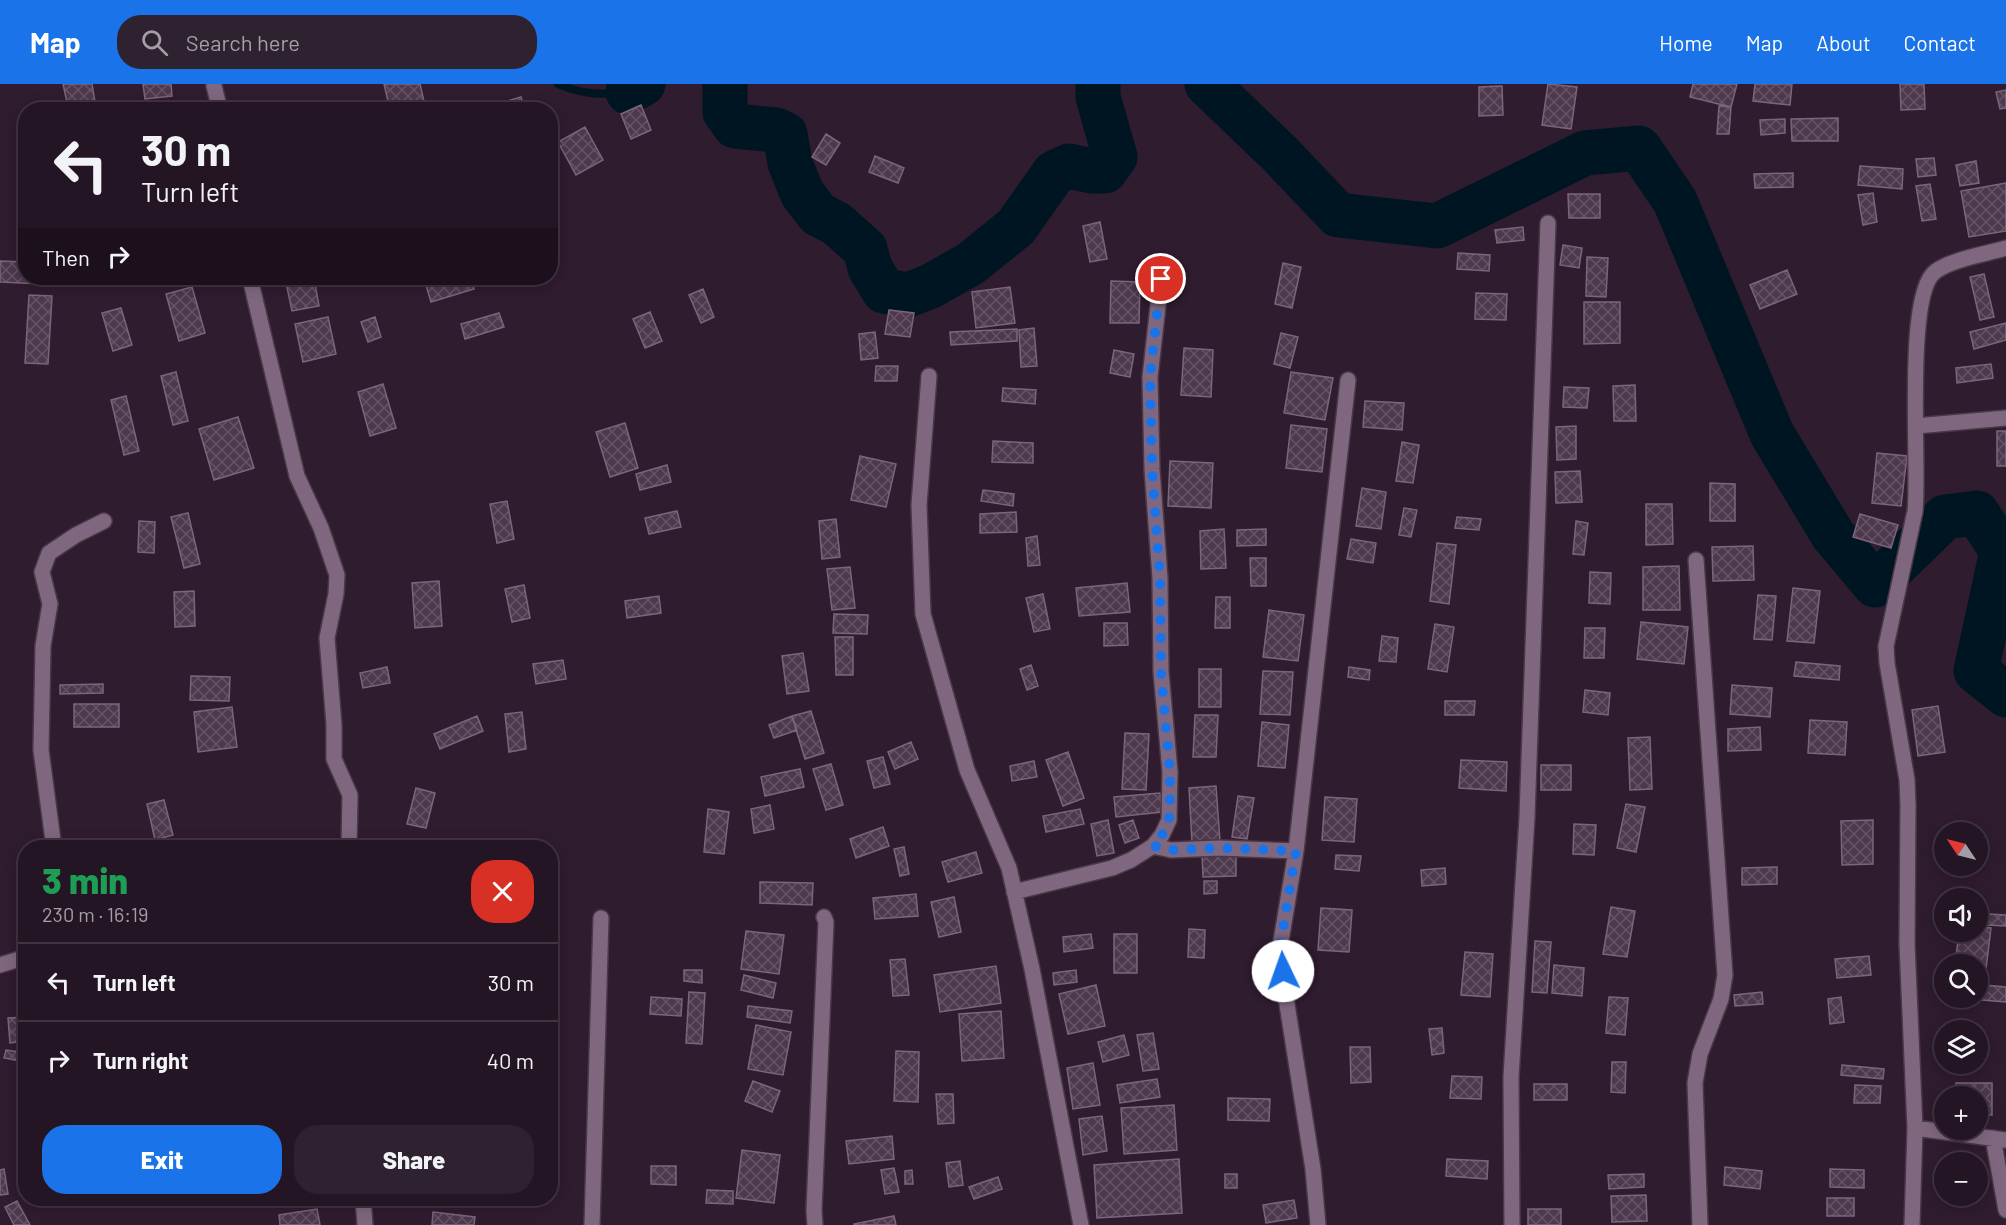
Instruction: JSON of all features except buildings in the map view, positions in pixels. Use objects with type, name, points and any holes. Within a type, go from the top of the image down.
[{"type":"street","points":[[214,86],[218,102]]},
{"type":"street","points":[[1512,1225],[1511,1077],[1527,817],[1548,223]]},
{"type":"street","points":[[1912,1225],[1915,1128],[1907,944],[1907,780],[1886,646],[1918,490],[1917,334],[1925,285],[1934,271],[1968,258],[2006,248]]},
{"type":"street","points":[[1014,892],[1112,868],[1131,860],[1153,846],[1162,835],[1169,820],[1170,772],[1161,672],[1160,578],[1152,469],[1150,377],[1161,279]]},
{"type":"street","points":[[251,285],[297,476],[321,528],[337,574],[336,594],[327,638],[334,725],[334,759],[350,795],[349,840]]},
{"type":"street","points":[[929,376],[919,505],[923,614],[967,770],[1009,868],[1032,969],[1081,1225]]},
{"type":"street","points":[[1318,1225],[1313,1169],[1280,960],[1280,947],[1296,851],[1348,380]]},
{"type":"street","points":[[1916,426],[2006,418]]},
{"type":"street","points":[[53,840],[41,750],[43,646],[50,604],[42,572],[49,553],[76,535],[104,521]]},
{"type":"street","points":[[1696,560],[1725,975],[1721,999],[1700,1054],[1695,1083],[1700,1225]]},
{"type":"street","points":[[1153,846],[1171,850],[1219,848],[1296,851]]},
{"type":"street","points":[[815,1225],[826,922],[824,917]]},
{"type":"street","points":[[592,1225],[601,918]]},
{"type":"street","points":[[0,966],[18,960]]},
{"type":"street","points":[[1915,1128],[1999,1139],[2006,1210]]},
{"type":"street","points":[[364,1206],[365,1225]]},
{"type":"waterway","points":[[558,84],[592,93],[628,92]]},
{"type":"waterway","points":[[628,92],[643,84]]},
{"type":"waterway","points":[[725,84],[725,112],[735,126],[776,130],[785,134],[790,163],[802,193],[818,214],[837,224],[865,249],[870,268],[884,291],[908,295],[931,286],[970,264],[1016,227],[1054,173],[1069,166],[1105,171],[1115,157],[1098,97],[1098,84]]},
{"type":"waterway","points":[[1207,84],[1280,154],[1338,215],[1437,226],[1585,153],[1639,148],[1675,201],[1772,434],[1833,535],[1875,585],[1945,517],[1977,513],[2002,551],[1976,671],[2006,695]]},
{"type":"route","points":[[1161,279],[1150,377],[1152,469],[1160,578],[1161,672],[1170,772],[1170,804],[1169,820],[1162,835],[1153,846],[1171,850],[1219,848],[1296,851],[1280,947],[1283,971]]}]
